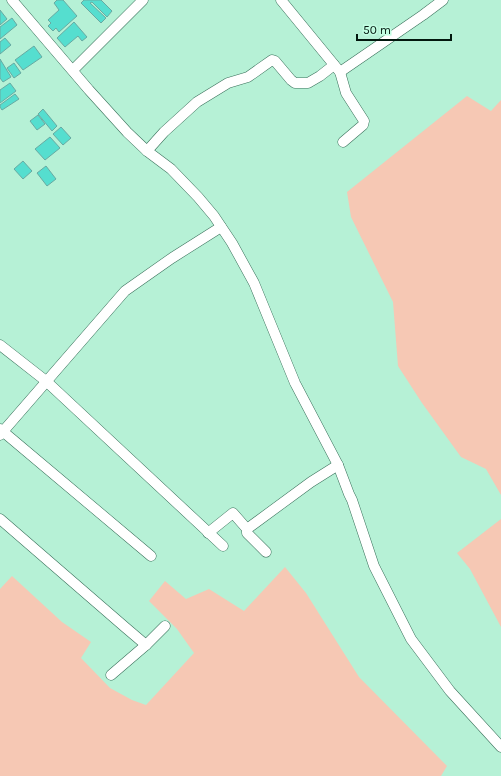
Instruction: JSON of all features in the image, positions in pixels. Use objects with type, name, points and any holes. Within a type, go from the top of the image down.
[{"type":"street","points":[[12,0],[127,132],[173,171],[198,197],[232,242],[254,284],[295,383],[338,465],[374,566],[411,639],[450,691],[501,747]]},
{"type":"street","points":[[73,70],[142,0]]},
{"type":"street","points":[[281,0],[337,69],[346,93],[364,121],[363,125],[343,142]]},
{"type":"street","points":[[148,151],[164,132],[197,102],[230,82],[248,77],[274,60],[295,83],[308,83],[337,69],[423,15],[443,0]]},
{"type":"street","points":[[151,556],[1,432],[125,291],[221,226]]},
{"type":"street","points":[[0,345],[46,381],[223,546]]},
{"type":"street","points":[[247,529],[311,482],[338,465]]},
{"type":"street","points":[[208,533],[233,513],[247,529],[247,533],[266,552]]},
{"type":"street","points":[[0,519],[146,645]]},
{"type":"street","points":[[111,675],[146,645],[165,626]]},
{"type":"shaded area","points":[[467,96],[491,111],[501,100],[501,495],[486,469],[461,457],[422,403],[398,366],[393,302],[351,217],[347,192]]},
{"type":"shaded area","points":[[501,519],[501,627],[470,569],[457,553]]},
{"type":"shaded area","points":[[285,567],[306,593],[359,677],[447,766],[441,776],[0,776],[0,589],[12,576],[62,622],[91,642],[81,658],[110,688],[132,700],[146,705],[194,653],[177,629],[149,601],[165,581],[186,599],[209,589],[244,611]]},
{"type":"building","points":[[57,0],[63,0],[77,16],[59,32],[56,28],[53,31],[48,26],[51,23],[48,20],[59,10],[54,3]]},
{"type":"building","points":[[84,0],[101,0],[112,11],[107,17],[92,2],[90,3],[106,18],[101,23],[81,3]]},
{"type":"building","points":[[0,10],[7,19],[0,25]]},
{"type":"building","points":[[12,18],[17,25],[0,39],[0,27]]},
{"type":"building","points":[[74,22],[87,37],[82,41],[78,36],[65,47],[57,38]]},
{"type":"building","points":[[5,38],[11,45],[0,54],[0,42]]},
{"type":"building","points":[[34,46],[42,57],[23,70],[15,60]]},
{"type":"building","points":[[0,59],[11,77],[3,82],[0,78]]},
{"type":"building","points":[[14,63],[21,73],[14,78],[7,68]]},
{"type":"building","points":[[10,83],[16,91],[0,103],[0,90]]},
{"type":"building","points":[[15,94],[19,99],[2,110],[0,105]]},
{"type":"building","points":[[43,109],[57,126],[52,131],[38,114]]},
{"type":"building","points":[[38,115],[45,124],[37,130],[30,121]]},
{"type":"building","points":[[61,127],[71,138],[63,145],[53,134]]},
{"type":"building","points":[[50,137],[60,148],[45,160],[35,149]]},
{"type":"building","points":[[23,161],[32,171],[23,179],[14,169]]},
{"type":"building","points":[[46,166],[56,179],[47,186],[37,173]]}]
